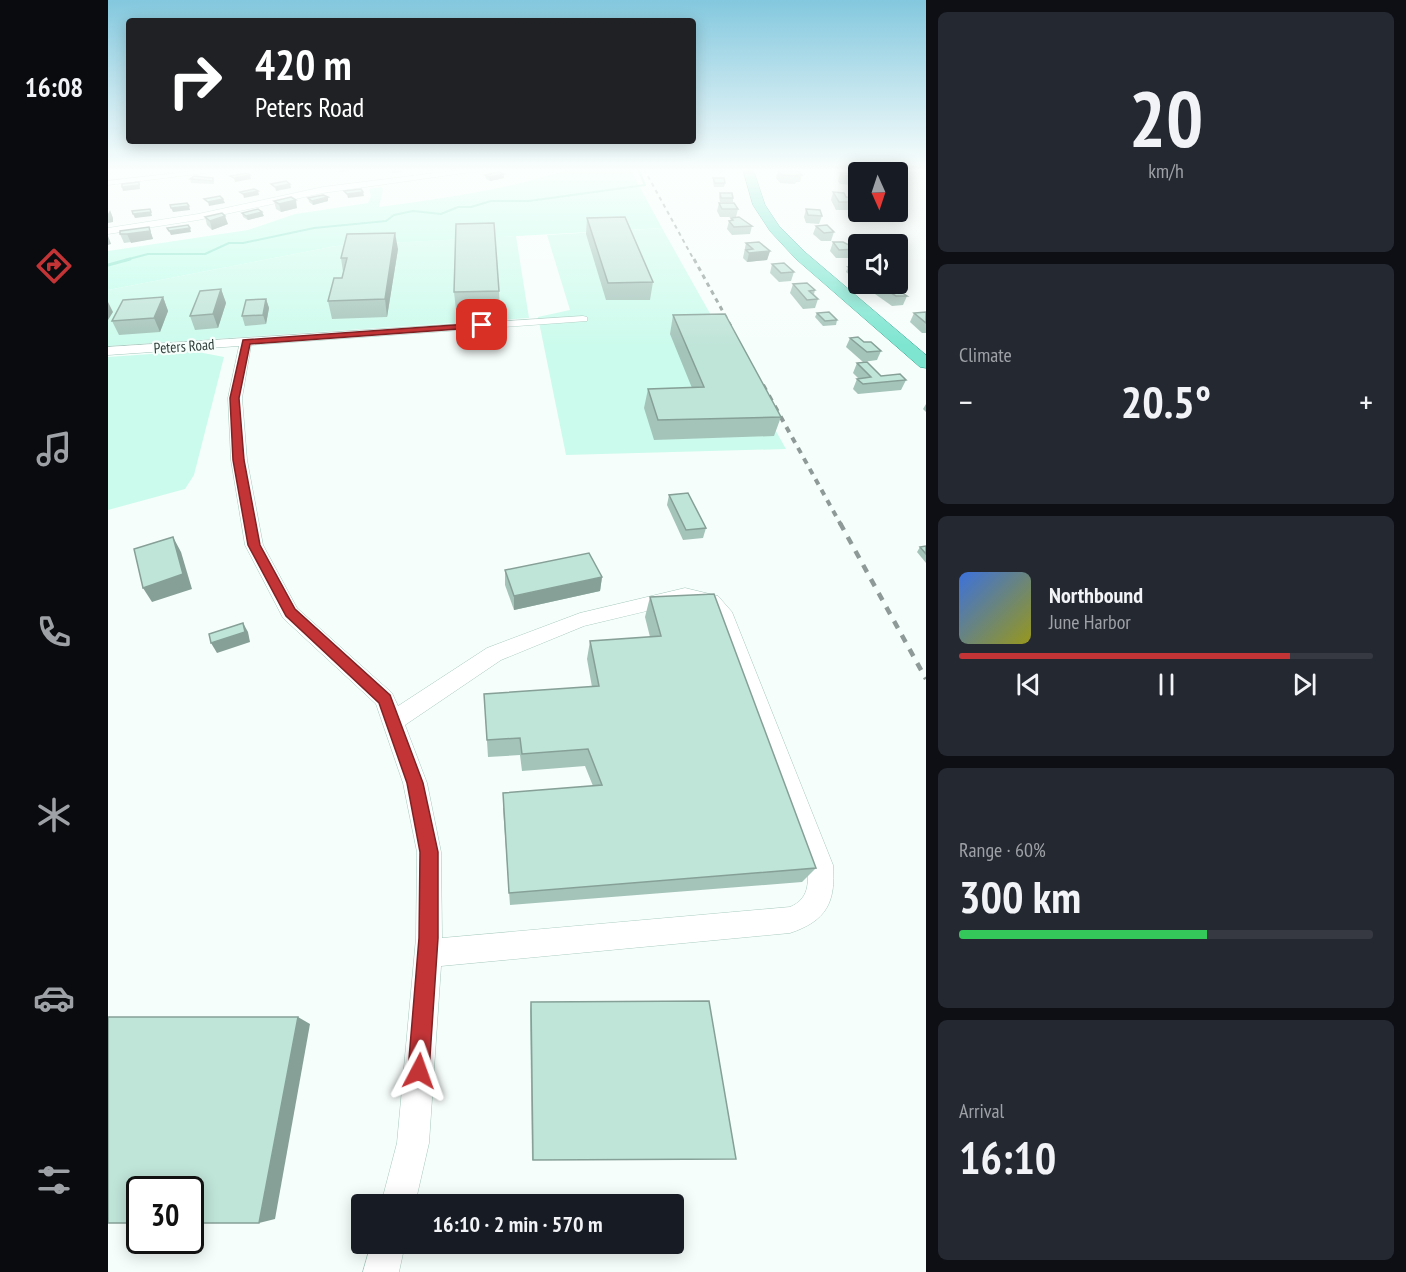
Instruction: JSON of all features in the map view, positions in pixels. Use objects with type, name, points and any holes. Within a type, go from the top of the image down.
[{"type":"main road","points":[[774,228],[801,256],[926,363]]},
{"type":"street","points":[[108,231],[125,228]]},
{"type":"street","name":"Peters Road","points":[[108,351],[583,318]]},
{"type":"street","points":[[246,341],[235,398],[238,460],[254,545],[290,613],[385,699],[415,783],[429,852],[428,953],[413,1143],[400,1194]]},
{"type":"street","points":[[393,722],[431,694],[494,654],[580,620],[686,595],[711,601],[723,612],[820,865],[819,898],[809,912],[790,920],[428,953]]},
{"type":"street","points":[[381,1272],[386,1254]]},
{"type":"shaded area","points":[[655,228],[336,246],[108,290],[108,251],[248,230]]},
{"type":"shaded area","points":[[662,228],[786,449],[566,455],[538,317],[570,310],[547,235]]},
{"type":"shaded area","points":[[516,236],[529,318],[108,346],[108,290],[336,246]]},
{"type":"shaded area","points":[[193,351],[224,357],[194,475],[185,489],[108,510],[108,357]]},
{"type":"building","points":[[149,228],[150,231],[120,234],[120,231]]},
{"type":"building","points":[[167,228],[187,228],[169,231]]},
{"type":"building","points":[[456,228],[494,228],[499,291],[454,292]]},
{"type":"building","points":[[590,228],[630,228],[653,282],[608,283]]},
{"type":"building","points":[[819,228],[830,228],[834,232],[824,233]]},
{"type":"building","points":[[395,233],[385,299],[328,301],[334,278],[342,278],[347,258],[341,258],[347,234]]},
{"type":"building","points":[[759,242],[770,251],[749,253],[746,250],[753,249],[746,243]]},
{"type":"building","points":[[833,242],[848,244],[848,250],[839,250]]},
{"type":"building","points":[[784,263],[794,272],[781,273],[772,264]]},
{"type":"building","points":[[807,283],[815,290],[809,291],[818,299],[807,300],[793,284]]},
{"type":"building","points":[[221,289],[213,314],[190,316],[200,291]]},
{"type":"building","points":[[163,297],[154,318],[112,321],[123,300]]},
{"type":"building","points":[[266,299],[263,315],[242,316],[246,300]]},
{"type":"building","points":[[829,312],[837,320],[825,321],[817,313]]},
{"type":"building","points":[[926,312],[926,323],[914,313]]},
{"type":"building","points":[[725,314],[781,417],[658,420],[648,389],[704,387],[673,315]]},
{"type":"building","points":[[858,337],[864,342],[871,342],[881,351],[867,352],[850,338]]},
{"type":"building","points":[[867,362],[881,376],[900,374],[906,380],[863,384],[857,379],[871,377],[857,363]]},
{"type":"building","points":[[688,493],[706,528],[686,530],[669,495]]},
{"type":"building","points":[[173,537],[183,574],[143,588],[134,549]]},
{"type":"building","points":[[926,546],[926,554],[920,547]]},
{"type":"building","points":[[589,553],[602,577],[514,596],[505,570]]},
{"type":"building","points":[[714,594],[816,868],[509,893],[503,793],[602,785],[588,749],[522,754],[520,738],[487,740],[484,694],[599,686],[590,641],[661,636],[650,597]]},
{"type":"building","points":[[243,623],[245,632],[211,643],[209,634]]},
{"type":"building","points":[[709,1001],[736,1159],[533,1160],[531,1002]]},
{"type":"building","points":[[108,1017],[298,1017],[259,1223],[204,1223],[204,1176],[126,1176],[126,1223],[108,1223]]},
{"type":"waterway","points":[[125,260],[148,254],[205,254],[229,243],[243,243],[312,228]]},
{"type":"waterway","points":[[108,265],[130,259]]},
{"type":"railway","points":[[677,228],[694,260]]},
{"type":"railway","points":[[694,259],[733,330]]},
{"type":"railway","points":[[763,385],[841,525]]},
{"type":"railway","points":[[840,523],[926,679]]},
{"type":"route","points":[[419,1071],[429,938],[429,852],[415,783],[385,699],[290,613],[254,545],[238,460],[235,398],[246,341],[482,325]]}]
